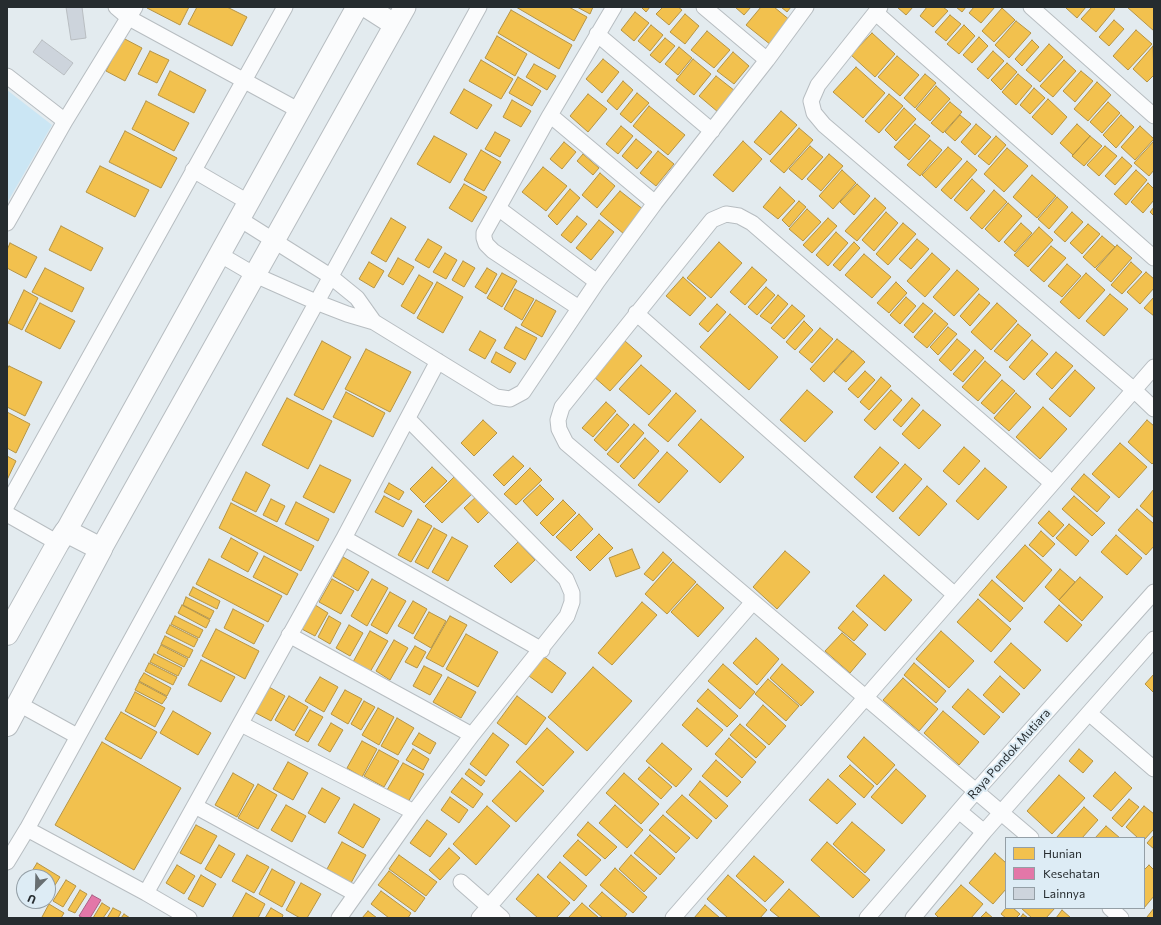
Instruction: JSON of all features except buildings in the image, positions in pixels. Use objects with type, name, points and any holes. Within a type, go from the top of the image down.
[{"type":"main road","points":[[7,634],[357,7]]},
{"type":"main road","points":[[7,725],[101,549],[400,16],[367,7]]},
{"type":"main road","points":[[62,537],[101,549]]},
{"type":"street","points":[[116,7],[132,12],[243,81],[300,111]]},
{"type":"street","points":[[7,505],[285,7]]},
{"type":"street","points":[[7,862],[29,825],[479,7]]},
{"type":"street","points":[[579,308],[493,251],[486,244],[484,233],[550,115],[614,7]]},
{"type":"street","points":[[704,7],[767,60]]},
{"type":"street","points":[[219,254],[255,275],[316,302],[347,314],[374,322],[496,397],[510,399],[523,392],[597,282],[655,203],[767,60],[806,7]]},
{"type":"street","points":[[1031,7],[1154,116]]},
{"type":"street","points":[[1154,258],[878,10],[818,86],[811,101],[814,113],[824,125],[1134,390],[1154,409]]},
{"type":"street","points":[[7,223],[65,121],[132,12]]},
{"type":"street","points":[[597,34],[712,131]]},
{"type":"street","points":[[7,76],[65,121]]},
{"type":"street","points":[[550,115],[655,203]]},
{"type":"street","points":[[193,170],[243,210],[275,240],[330,276],[357,298],[374,322]]},
{"type":"street","points":[[498,208],[597,282]]},
{"type":"street","points":[[1030,837],[566,443],[558,420],[562,407],[712,220],[726,214],[738,216],[752,223],[1052,483]]},
{"type":"street","points":[[636,314],[955,595]]},
{"type":"street","points":[[148,889],[344,538],[438,361]]},
{"type":"street","points":[[673,918],[1154,367]]},
{"type":"street","points":[[339,918],[414,812],[472,736],[542,650],[567,616],[572,602],[572,593],[566,579],[408,419]]},
{"type":"street","points":[[7,514],[62,537]]},
{"type":"street","points":[[344,538],[542,650]]},
{"type":"street","name":"Raya Pondok Mutiara","points":[[868,918],[976,791],[1154,592]]},
{"type":"street","points":[[484,912],[753,602]]},
{"type":"street","points":[[289,635],[472,736]]},
{"type":"street","points":[[913,918],[984,832],[1154,639]]},
{"type":"street","points":[[19,704],[77,736]]},
{"type":"street","points":[[1089,713],[1154,769]]},
{"type":"street","points":[[241,724],[414,812]]},
{"type":"street","points":[[195,806],[356,894]]},
{"type":"street","points":[[959,811],[984,832]]},
{"type":"street","points":[[29,825],[148,889],[189,918]]},
{"type":"street","points":[[461,882],[484,912],[502,918]]},
{"type":"street","points":[[1111,909],[1121,918]]},
{"type":"shaded area","points":[[7,90],[52,125],[7,203]]}]
